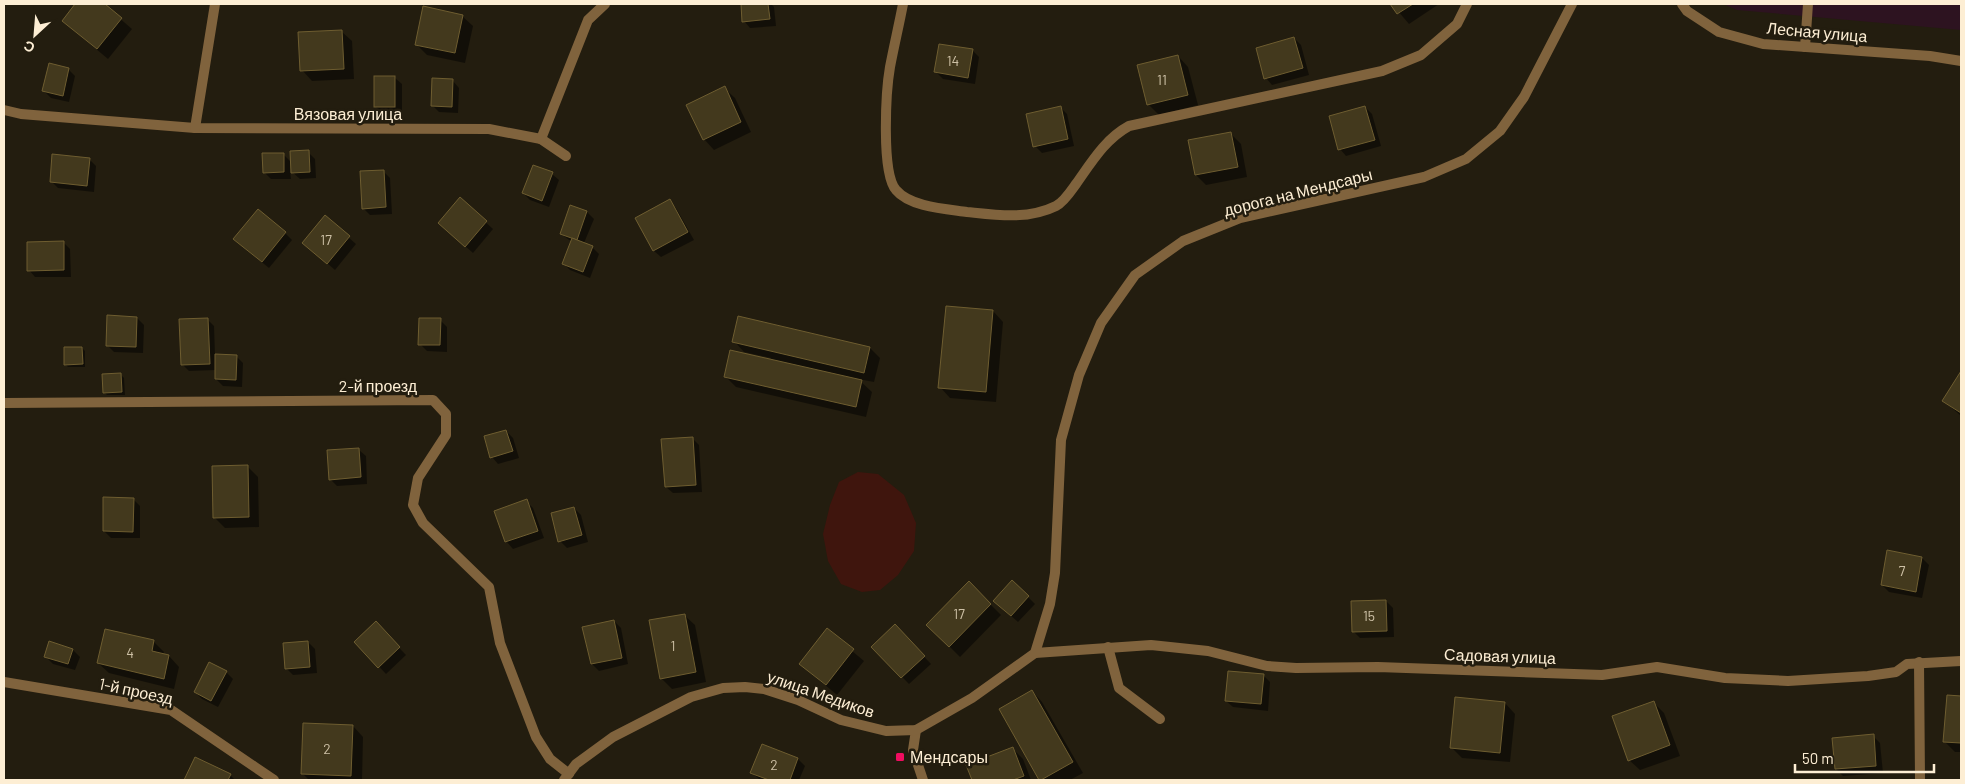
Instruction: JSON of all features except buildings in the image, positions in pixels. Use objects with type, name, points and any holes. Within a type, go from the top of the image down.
[{"type":"street","points":[[195,128],[215,4]]},
{"type":"street","points":[[566,156],[542,139],[588,20],[605,4]]},
{"type":"street","points":[[903,4],[889,69],[886,154],[888,175],[896,190],[911,200],[937,208],[1007,216],[1042,212],[1059,205],[1100,150],[1116,133],[1129,126],[1382,71],[1421,56],[1457,24],[1467,4]]},
{"type":"street","name":"дорога на Мендсары","points":[[1035,653],[1050,604],[1055,573],[1061,440],[1079,375],[1101,323],[1135,275],[1183,241],[1240,218],[1424,177],[1466,159],[1500,131],[1524,97],[1572,4]]},
{"type":"street","name":"Лесная улица","points":[[1682,4],[1687,11],[1719,32],[1763,44],[1930,56],[1961,61]]},
{"type":"street","points":[[1805,47],[1808,4]]},
{"type":"street","name":"Вязовая улица","points":[[4,110],[21,114],[195,128],[489,129],[542,139]]},
{"type":"street","name":"2-й проезд","points":[[4,403],[433,400],[446,414],[446,435],[418,478],[413,505],[423,523],[488,587],[500,643],[536,738],[550,759],[566,777]]},
{"type":"street","name":"Садовая улица","points":[[1035,653],[1151,645],[1208,651],[1267,666],[1296,668],[1378,667],[1602,675],[1657,667],[1725,678],[1788,681],[1868,676],[1896,672],[1907,664],[1961,660]]},
{"type":"street","points":[[1108,647],[1119,688],[1160,718]]},
{"type":"street","points":[[923,780],[913,750],[916,730],[972,698],[1035,653]]},
{"type":"street","points":[[1919,662],[1920,780]]},
{"type":"street","name":"1-й проезд","points":[[4,682],[171,710],[274,780]]},
{"type":"street","name":"улица Медиков","points":[[566,777],[576,764],[613,737],[691,697],[724,688],[764,689],[798,700],[841,720],[886,731],[916,730]]},
{"type":"shaded area","points":[[1723,4],[1961,4],[1961,30],[1737,10]]},
{"type":"shaded area","points":[[858,472],[878,474],[904,495],[916,523],[914,551],[898,575],[880,590],[862,592],[841,584],[828,561],[823,534],[830,505],[839,482]]},
{"type":"place","name":"Мендсары","points":[[900,757]]}]
